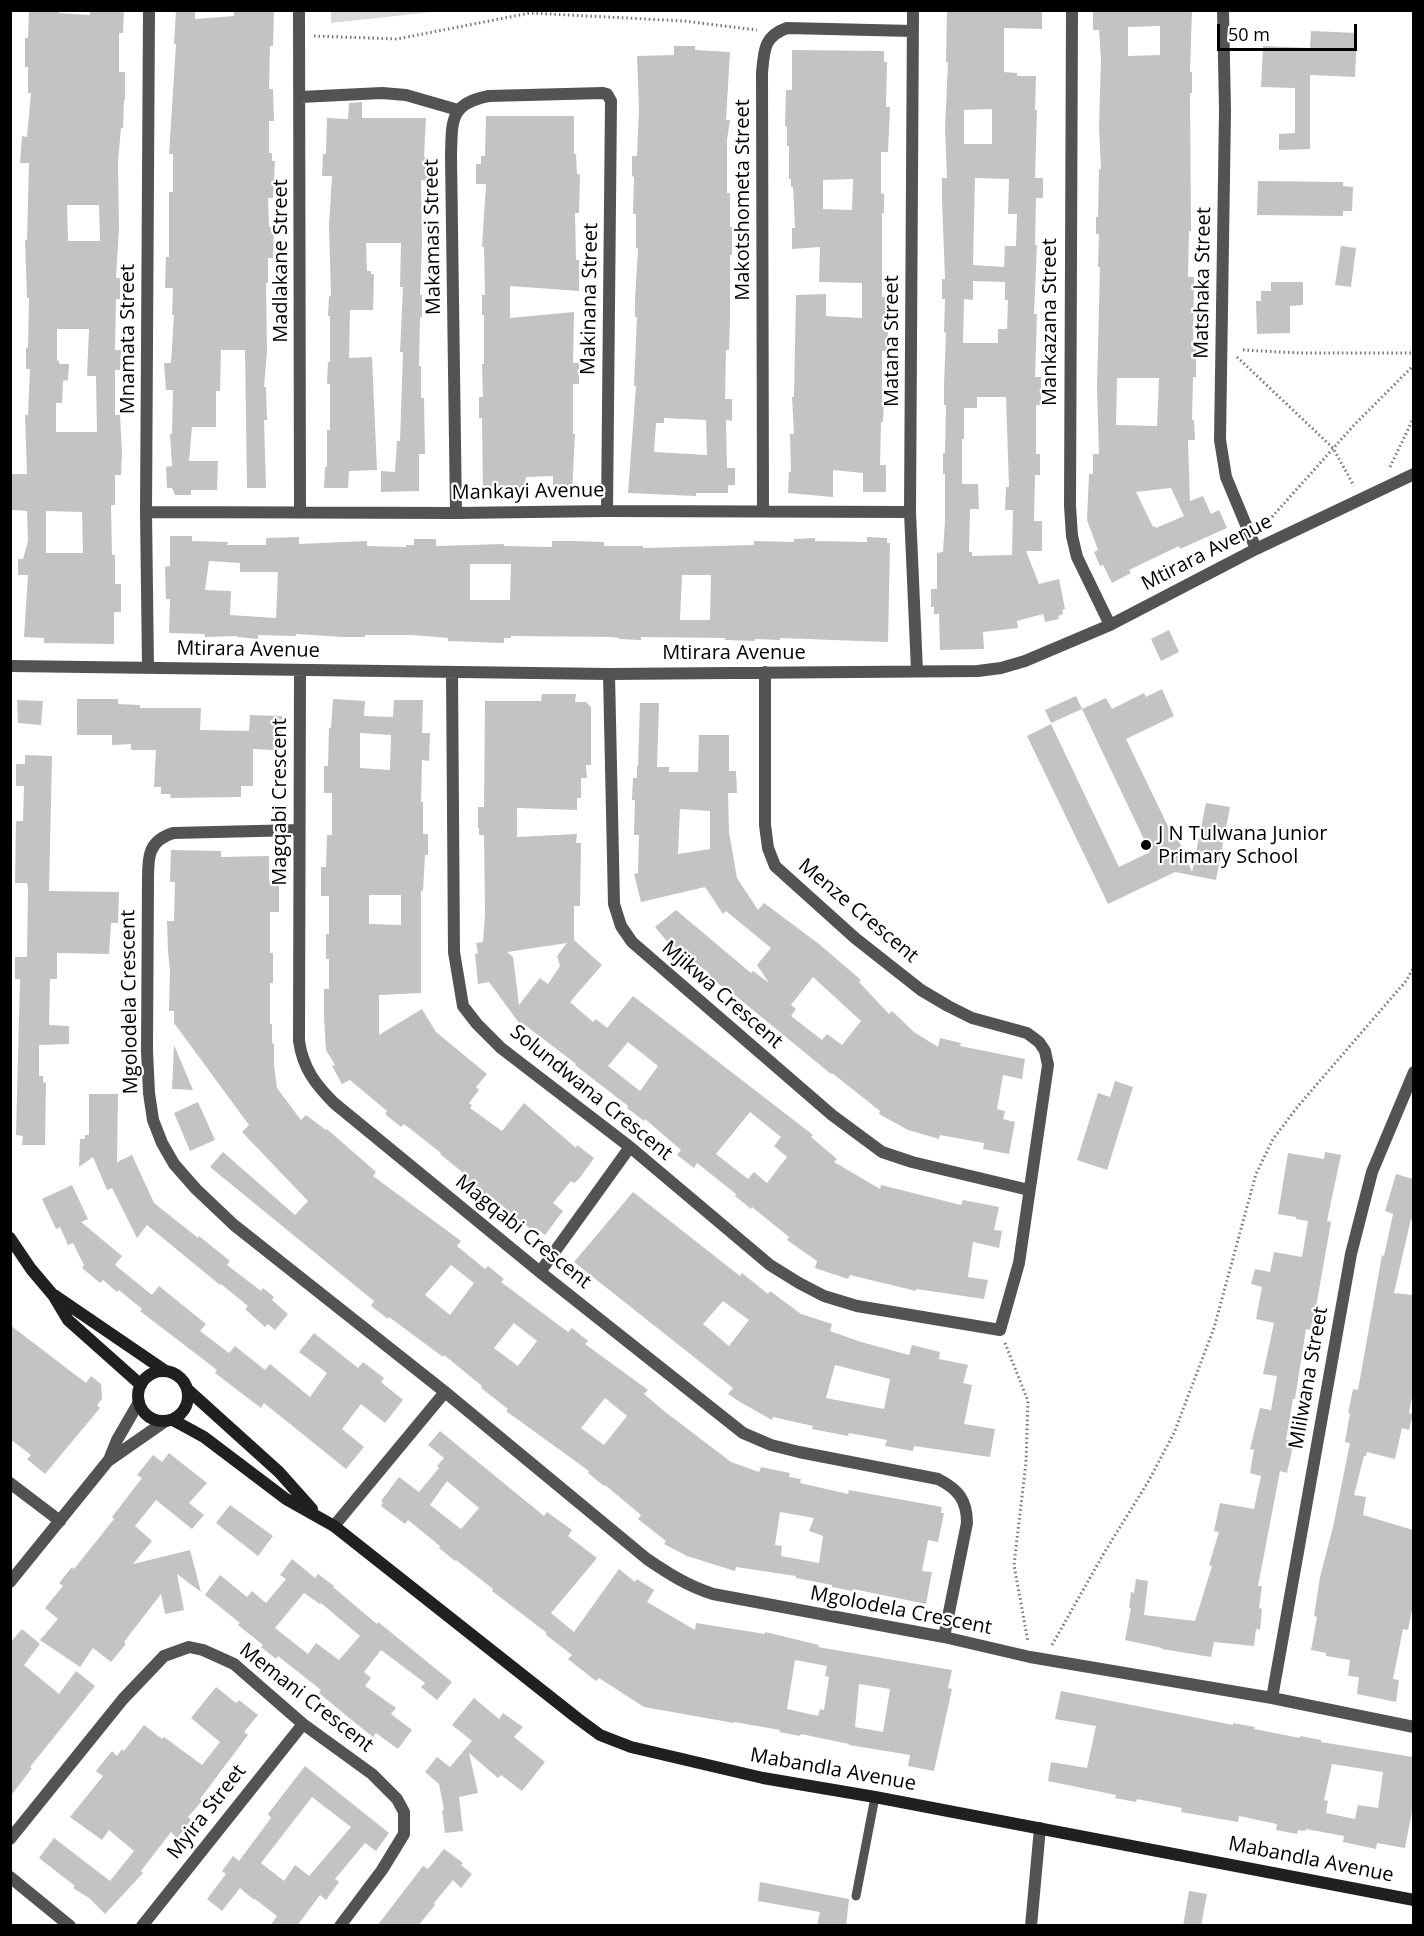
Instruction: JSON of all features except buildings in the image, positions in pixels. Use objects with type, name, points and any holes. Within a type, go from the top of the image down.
[{"type":"street","name":"Mnamata Street","points":[[148,667],[146,512],[149,10]]},
{"type":"street","name":"Madlakane Street","points":[[299,10],[300,512]]},
{"type":"street","name":"Matana Street","points":[[913,10],[910,512],[917,671]]},
{"type":"street","name":"Mankazana Street","points":[[1072,10],[1070,506],[1072,536],[1077,557],[1110,625]]},
{"type":"street","name":"Matshaka Street","points":[[1223,10],[1225,111],[1220,440],[1226,477],[1255,544]]},
{"type":"street","points":[[774,33],[786,28],[913,31]]},
{"type":"street","name":"Makotshometa Street","points":[[764,511],[762,73],[766,44],[774,33]]},
{"type":"street","points":[[300,97],[382,93],[406,95],[458,110]]},
{"type":"street","name":"Makinana Street","points":[[458,110],[476,98],[489,96],[603,93],[607,94],[611,101],[607,511]]},
{"type":"street","name":"Makamasi Street","points":[[456,513],[451,157],[453,123],[458,110]]},
{"type":"street","name":"Mtirara Avenue","points":[[10,666],[609,674],[978,671],[1001,668],[1025,661],[1110,625],[1255,544],[1362,499],[1413,474]]},
{"type":"street","name":"Mankayi Avenue","points":[[146,512],[910,512]]},
{"type":"street","name":"Magqabi Crescent","points":[[300,670],[299,1041],[302,1059],[310,1076],[334,1102],[540,1272],[743,1432],[771,1445],[938,1479],[951,1486],[964,1502],[967,1523],[944,1637]]},
{"type":"street","name":"Solundwana Crescent","points":[[452,672],[454,952],[464,1006],[477,1024],[501,1048],[630,1147],[770,1265],[824,1296],[857,1306],[1000,1330]]},
{"type":"street","name":"Menze Crescent","points":[[765,672],[765,825],[768,848],[775,866],[855,938],[921,990],[972,1018],[1028,1033],[1039,1042],[1045,1051],[1048,1065],[1029,1190]]},
{"type":"street","name":"Mjikwa Crescent","points":[[609,674],[614,904],[621,926],[632,942],[832,1115],[882,1152],[912,1162],[1029,1190]]},
{"type":"street","name":"Mgolodela Crescent","points":[[299,830],[172,833],[154,844],[148,861],[147,1039],[149,1093],[153,1120],[162,1143],[174,1164],[196,1189],[234,1225],[445,1392],[647,1559],[691,1587],[735,1599],[944,1637],[1030,1657],[1272,1698],[1413,1727]]},
{"type":"street","name":"Mlilwana Street","points":[[1272,1698],[1353,1243],[1372,1172],[1413,1072]]},
{"type":"street","points":[[540,1272],[630,1147]]},
{"type":"street","points":[[1000,1330],[1019,1263],[1029,1190]]},
{"type":"street","points":[[10,1238],[31,1269],[53,1295],[68,1320],[141,1385]]},
{"type":"street","points":[[53,1295],[164,1371],[177,1376],[184,1381],[187,1389],[186,1407],[181,1415],[108,1461]]},
{"type":"street","points":[[164,1371],[153,1373],[141,1385],[138,1394],[139,1402],[148,1416],[169,1421]]},
{"type":"street","name":"Mabandla Avenue","points":[[187,1389],[279,1472],[317,1515]]},
{"type":"street","points":[[334,1526],[445,1392]]},
{"type":"street","points":[[10,1582],[108,1461],[117,1440],[139,1402]]},
{"type":"street","name":"Mabandla Avenue","points":[[169,1421],[204,1437],[286,1499],[334,1526],[600,1735],[631,1747],[763,1778],[875,1797],[1413,1900]]},
{"type":"street","points":[[10,1483],[60,1521]]},
{"type":"street","name":"Memani Crescent","points":[[10,1839],[123,1699],[164,1656],[189,1647],[203,1650],[234,1664],[303,1724],[372,1774],[397,1799],[404,1812],[404,1834],[397,1848],[340,1926]]},
{"type":"street","name":"Myira Street","points":[[142,1926],[303,1724]]},
{"type":"street","points":[[1031,1926],[1040,1828]]},
{"type":"street","points":[[10,1877],[70,1926]]},
{"type":"lane","points":[[856,1896],[875,1797]]},
{"type":"path","points":[[299,35],[397,39],[530,14],[684,21],[774,33]]},
{"type":"path","points":[[1243,350],[1300,353],[1413,353]]},
{"type":"path","points":[[1238,357],[1333,448],[1362,499]]},
{"type":"path","points":[[1255,544],[1284,501],[1413,365]]},
{"type":"path","points":[[1379,490],[1413,417]]},
{"type":"path","points":[[1044,1659],[1104,1553],[1148,1482],[1174,1433],[1214,1328],[1256,1174],[1273,1138],[1406,981],[1413,967]]},
{"type":"path","points":[[1000,1330],[1028,1401],[1026,1462],[1014,1565],[1030,1657]]},
{"type":"shaded area","points":[[331,10],[442,11],[331,23]]},
{"type":"place","name":"J N Tulwana Junior Primary School","points":[[1146,845]]}]
